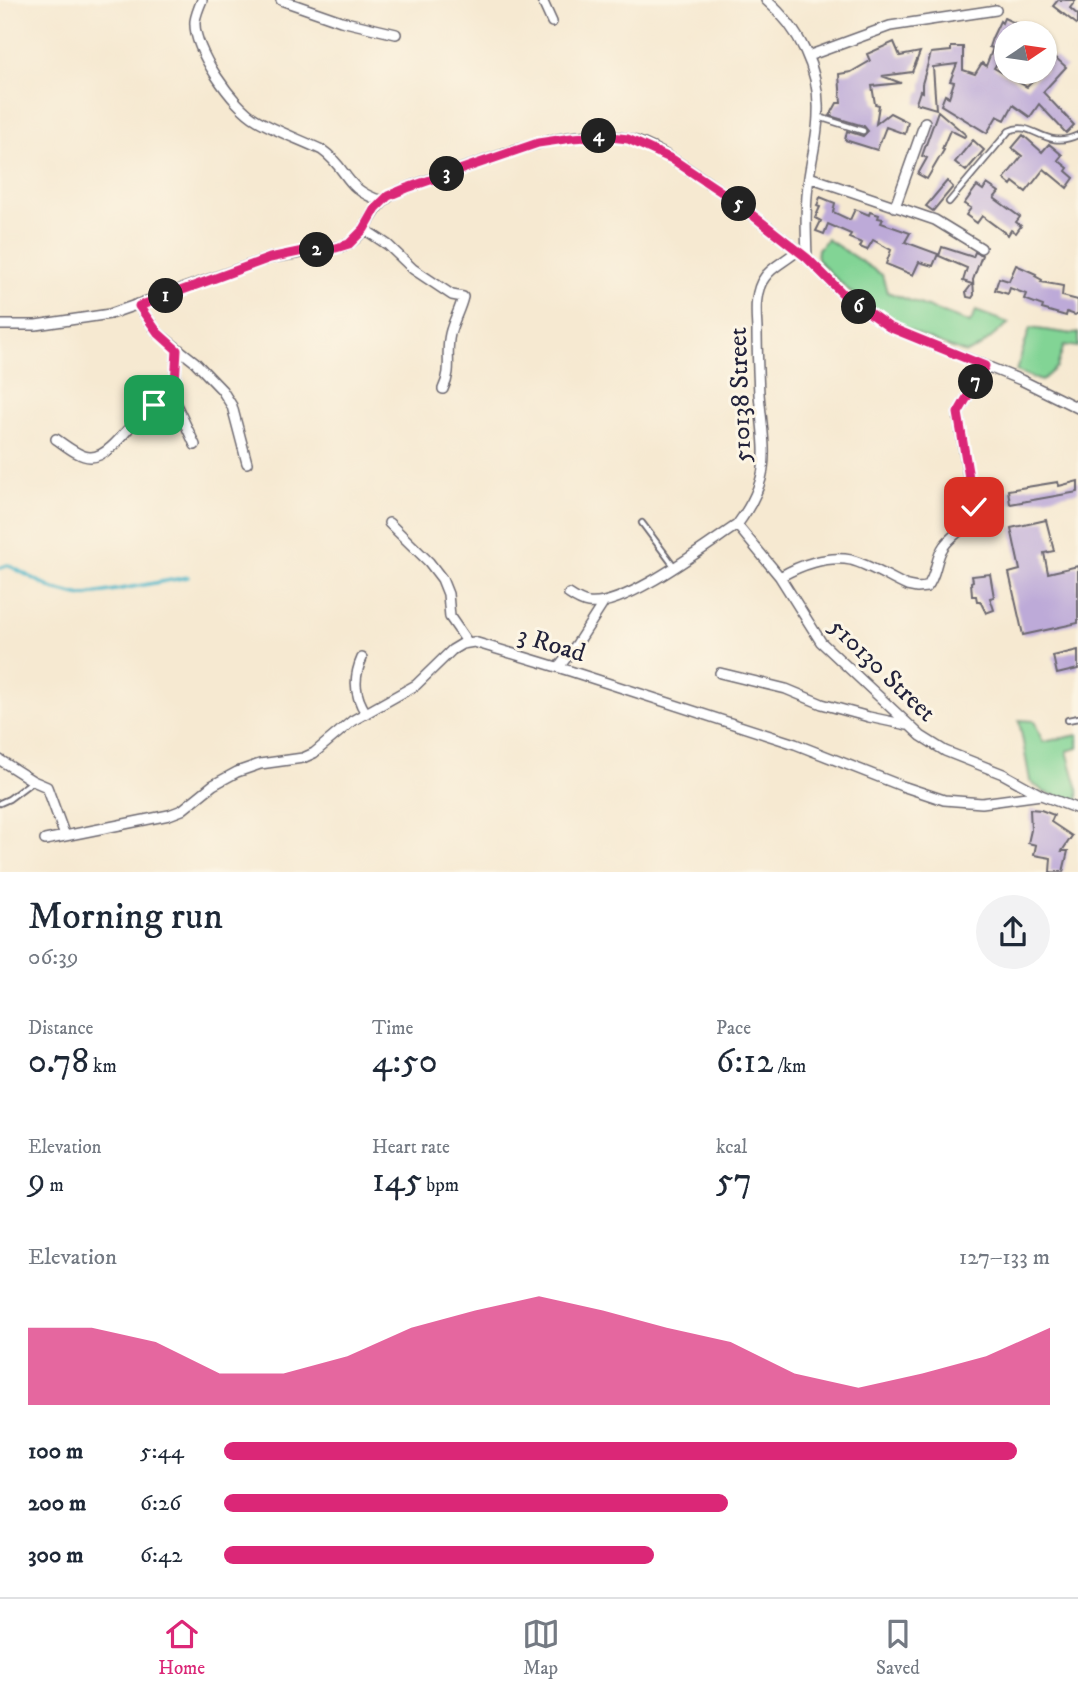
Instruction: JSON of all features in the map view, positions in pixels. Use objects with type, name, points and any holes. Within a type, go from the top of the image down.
[{"type":"street","points":[[202,0],[195,26],[198,38],[231,99],[256,120],[322,150],[358,191],[382,201]]},
{"type":"street","points":[[281,0],[341,21],[396,34]]},
{"type":"street","points":[[542,0],[552,22]]},
{"type":"street","points":[[766,0],[792,28],[808,57],[818,97],[818,117],[805,216],[807,258]]},
{"type":"street","points":[[808,57],[890,26],[996,10]]},
{"type":"street","points":[[895,207],[925,122]]},
{"type":"street","points":[[0,325],[36,325],[110,314],[270,258],[344,246],[354,241],[382,201],[407,188],[538,143],[602,136],[628,139],[688,169],[798,250],[843,294],[889,327],[1033,386],[1078,408]]},
{"type":"street","points":[[809,177],[935,220],[981,248]]},
{"type":"street","points":[[364,229],[388,245],[413,269],[450,294],[463,297],[450,333],[447,353],[450,373],[443,389]]},
{"type":"street","name":"510138 Street","points":[[604,602],[634,590],[737,525],[756,494],[766,461],[757,361],[756,315],[759,290],[765,276],[798,250]]},
{"type":"street","points":[[139,306],[158,333],[215,380],[228,399],[247,463]]},
{"type":"street","points":[[177,350],[174,400],[195,445]]},
{"type":"street","points":[[780,577],[807,565],[839,559],[851,561],[907,586],[926,587],[933,578],[943,547],[970,522],[974,513],[958,413],[985,366]]},
{"type":"street","points":[[56,439],[86,457],[98,455],[129,430],[148,408],[174,400]]},
{"type":"street","points":[[46,840],[176,812],[213,785],[237,772],[260,764],[303,758],[314,753],[342,728],[416,685],[452,650],[468,643],[450,617],[448,594],[442,579],[429,562],[389,523]]},
{"type":"street","name":"510130 Street","points":[[737,525],[780,577],[821,642],[908,725],[945,751],[1003,774],[1041,795]]},
{"type":"street","points":[[569,594],[588,603],[604,602]]},
{"type":"street","points":[[559,667],[604,602]]},
{"type":"street","name":"3 Road","points":[[468,643],[481,643],[559,667],[795,744],[944,800],[982,803],[1041,795],[1078,808]]},
{"type":"street","points":[[362,658],[356,674],[356,684],[357,697],[366,713]]},
{"type":"street","points":[[720,673],[786,690],[847,711],[908,725]]},
{"type":"street","points":[[0,760],[51,791],[65,836]]},
{"type":"lane","points":[[818,117],[863,131]]},
{"type":"lane","points":[[949,202],[1009,131],[1017,127],[1027,128],[1039,136],[1059,141],[1078,135]]},
{"type":"lane","points":[[642,523],[674,566]]},
{"type":"lane","points":[[1068,720],[1078,718]]},
{"type":"lane","points":[[0,803],[33,782]]},
{"type":"green space","points":[[827,239],[882,275],[887,292],[970,323],[976,311],[1009,323],[980,347],[966,353],[903,327],[867,305],[817,259],[818,249]]},
{"type":"green space","points":[[1030,328],[1078,333],[1078,347],[1064,345],[1057,367],[1041,381],[1016,371]]},
{"type":"green space","points":[[1019,720],[1034,721],[1043,742],[1078,735],[1078,748],[1067,751],[1078,790],[1078,803],[1044,792],[1030,781]]},
{"type":"building","points":[[1058,0],[1076,0],[1070,8],[1078,15],[1078,25],[1053,6]]},
{"type":"building","points":[[994,34],[994,84],[1022,84],[1027,87],[1030,84],[1050,84],[1043,92],[1074,125],[1066,133],[1039,104],[1030,117],[1013,105],[1005,120],[997,116],[987,133],[941,105],[945,95],[949,97],[954,82],[950,81],[957,64],[933,67],[936,109],[916,103],[920,91],[922,92],[931,53],[951,51],[951,47],[963,47],[963,70],[975,74],[982,63],[986,66],[993,48],[989,47]]},
{"type":"building","points":[[894,42],[900,56],[920,52],[912,72],[882,76],[901,83],[872,86],[875,104],[879,105],[876,124],[890,113],[908,122],[905,134],[886,127],[877,150],[845,140],[847,131],[863,136],[868,131],[864,126],[830,116],[837,103],[841,103],[839,74],[851,72],[870,61],[867,54]]},
{"type":"building","points":[[1057,59],[1066,67],[1057,77]]},
{"type":"building","points":[[938,111],[966,135],[964,137],[950,130],[942,149],[944,150],[927,179],[918,174],[927,158],[922,156]]},
{"type":"building","points":[[1023,135],[1042,152],[1049,144],[1062,155],[1058,160],[1068,168],[1066,171],[1074,178],[1067,188],[1044,169],[1026,192],[1004,179],[1022,156],[1012,148]]},
{"type":"building","points":[[973,140],[984,150],[966,171],[955,162]]},
{"type":"building","points":[[947,181],[953,187],[933,211],[926,206]]},
{"type":"building","points":[[987,184],[999,192],[994,198],[1020,217],[1016,222],[1021,226],[1016,233],[1011,230],[1008,235],[982,216],[977,223],[966,215],[971,208],[964,204],[977,186],[983,190]]},
{"type":"building","points":[[820,197],[835,203],[833,212],[850,220],[855,209],[869,215],[870,212],[883,219],[881,223],[910,233],[905,242],[938,254],[933,266],[919,262],[913,275],[886,264],[891,250],[873,240],[867,250],[860,247],[862,243],[849,238],[851,234],[828,224],[824,234],[816,231],[821,221],[815,218],[820,207],[817,206]]},
{"type":"building","points":[[942,247],[973,257],[975,252],[982,255],[973,280],[972,298],[967,297],[966,292],[972,284],[963,281],[967,268],[939,256]]},
{"type":"building","points":[[1016,265],[1036,274],[1041,282],[1063,286],[1062,296],[1078,300],[1078,313],[1075,315],[1067,312],[1066,316],[1042,309],[1043,306],[1024,299],[1026,294],[1010,288],[1008,294],[995,290],[999,278],[1009,281]]},
{"type":"building","points":[[1078,481],[1078,492],[1010,504],[1008,490],[1058,482],[1059,486]]},
{"type":"building","points":[[1046,520],[1054,551],[1044,553],[1048,573],[1078,566],[1078,623],[1023,635],[1009,573],[1020,570],[1011,528]]},
{"type":"building","points":[[990,574],[994,597],[990,598],[994,610],[986,613],[976,596],[972,596],[971,582],[972,576]]},
{"type":"building","points":[[1078,650],[1078,669],[1057,674],[1053,656]]},
{"type":"building","points":[[1030,809],[1054,815],[1051,822],[1072,836],[1062,851],[1068,851],[1063,872],[1050,872],[1051,858],[1034,855],[1036,845],[1028,843],[1031,830]]},
{"type":"waterway","points":[[0,568],[8,565],[53,589],[82,596],[188,577]]},
{"type":"route","points":[[154,405],[174,400],[177,350],[153,328],[139,306],[270,258],[349,244],[357,238],[376,208],[388,196],[491,158],[556,140],[602,136],[628,139],[672,159],[732,199],[807,258],[843,294],[870,315],[907,337],[985,366],[958,413],[974,507]]}]
